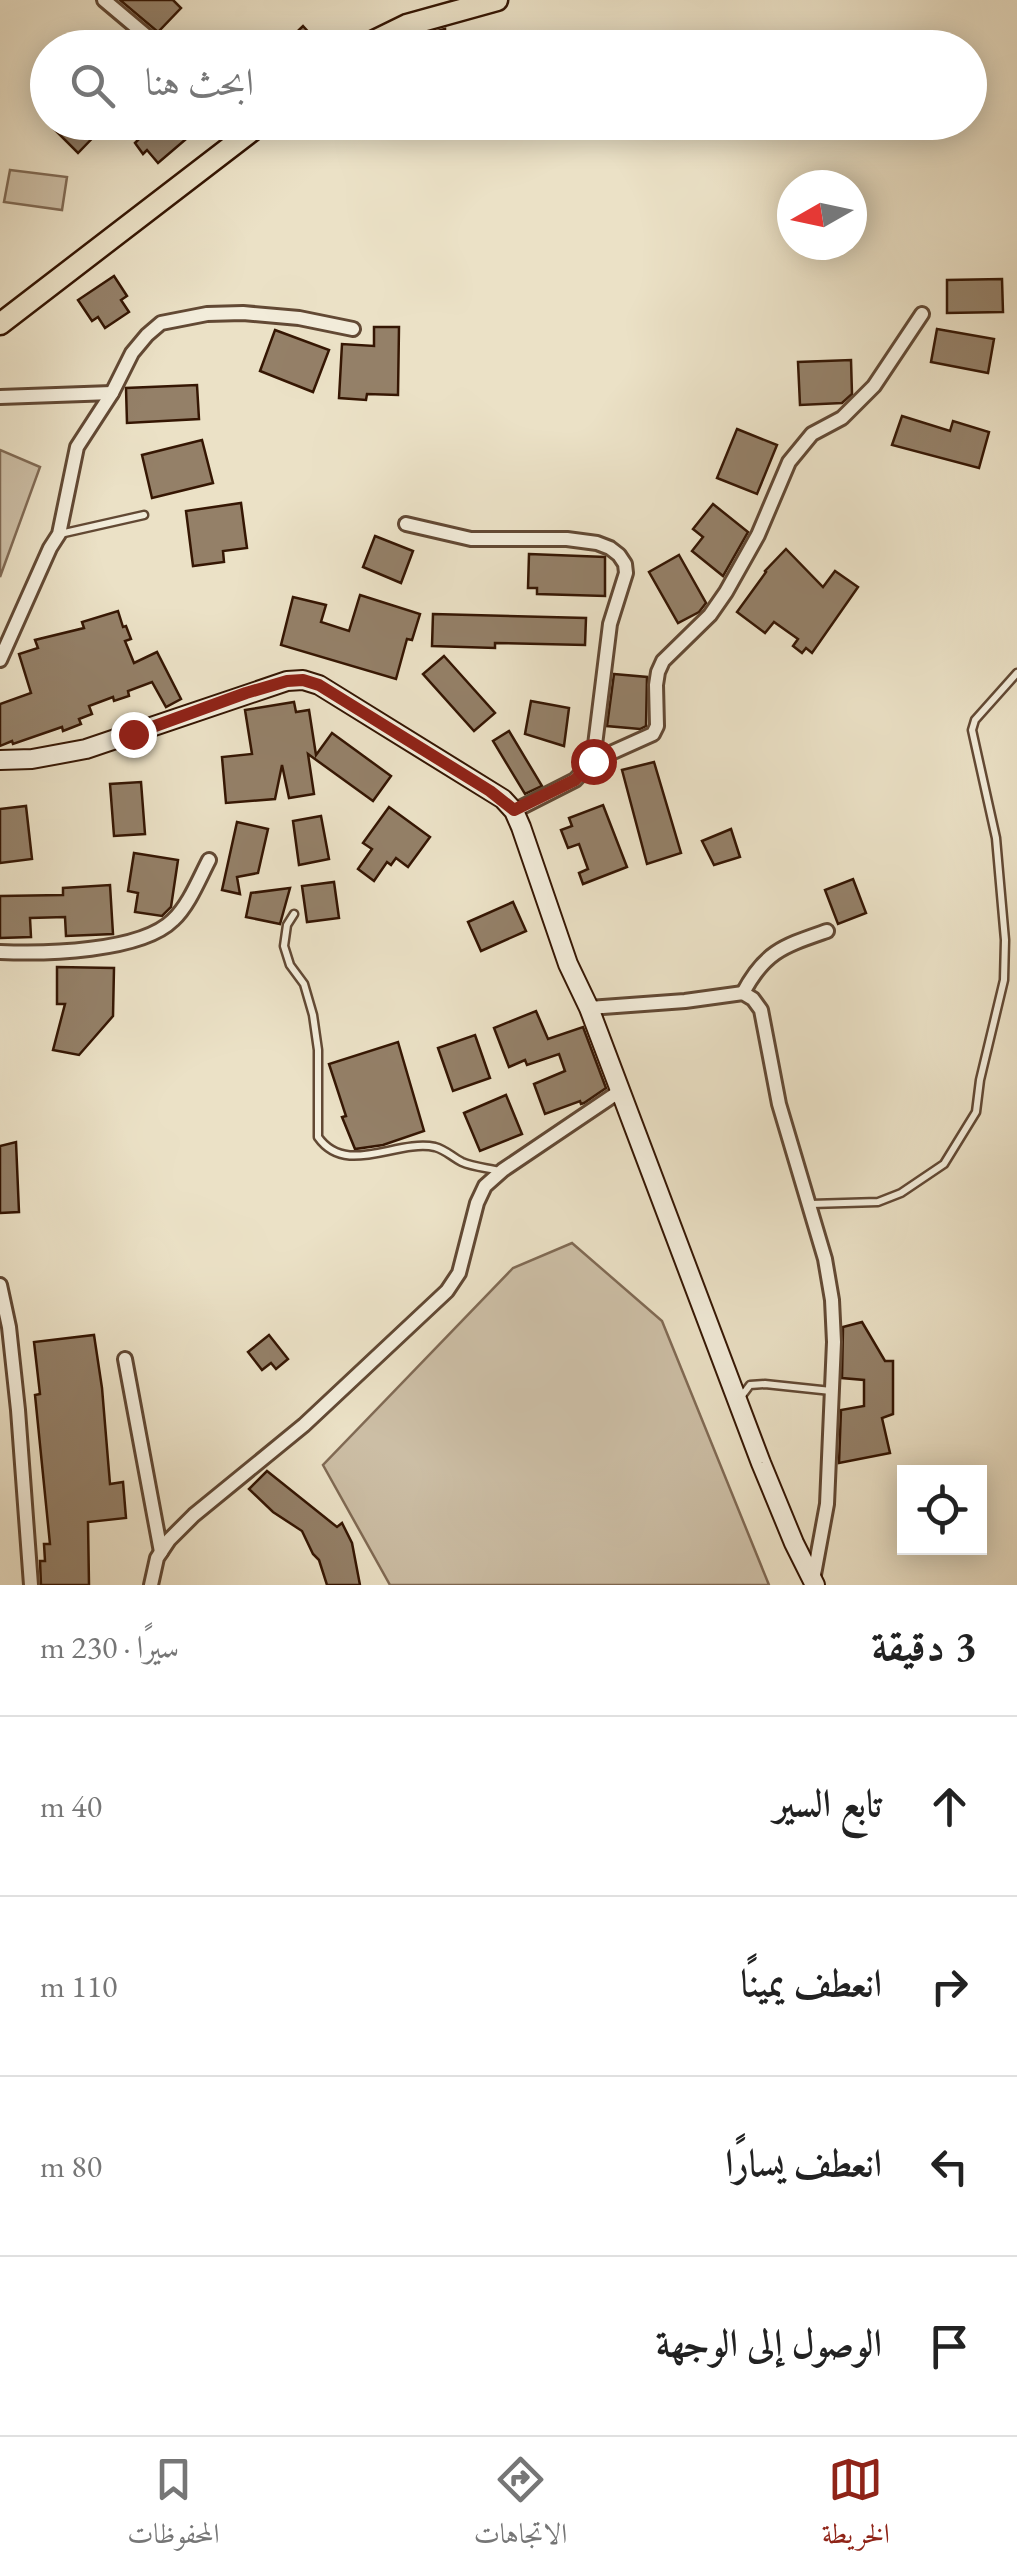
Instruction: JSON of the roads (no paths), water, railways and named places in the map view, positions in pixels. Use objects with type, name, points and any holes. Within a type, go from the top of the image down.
[{"type":"main road","points":[[397,30],[497,0]]},
{"type":"main road","points":[[0,324],[233,140]]},
{"type":"street","points":[[104,0],[140,30]]},
{"type":"street","points":[[0,660],[58,534],[77,447],[112,394],[132,353],[147,335],[160,323],[178,318],[243,312],[353,328]]},
{"type":"street","points":[[514,810],[575,780],[593,761],[653,734],[657,726],[656,686],[663,661],[710,615],[726,592],[758,535],[798,447],[812,434],[842,418],[874,386],[922,314]]},
{"type":"street","points":[[0,397],[112,394]]},
{"type":"street","points":[[406,524],[471,539],[568,539],[597,543],[619,556],[626,574],[610,624],[593,761]]},
{"type":"street","points":[[0,760],[32,760],[86,749],[246,693],[303,680],[319,685],[490,791],[514,810],[568,964],[589,1008],[738,1402],[814,1582]]},
{"type":"street","points":[[0,952],[86,948],[154,934],[174,920],[209,860]]},
{"type":"street","points":[[742,993],[761,964],[779,950],[827,931]]},
{"type":"street","points":[[589,1008],[742,993],[754,999],[761,1010],[779,1104],[826,1259],[832,1300],[834,1342],[826,1504],[814,1582]]},
{"type":"street","points":[[151,1585],[154,1568],[169,1540],[194,1515],[304,1425],[447,1291],[460,1272],[477,1203],[486,1186],[620,1091]]},
{"type":"street","points":[[0,1285],[18,1410],[31,1585]]},
{"type":"street","points":[[126,1359],[162,1552]]},
{"type":"lane","points":[[58,534],[144,515]]},
{"type":"lane","points":[[810,1204],[878,1202],[900,1193],[944,1164],[976,1112],[1004,980],[1005,940],[996,838],[972,730],[976,720],[1017,673]]},
{"type":"lane","points":[[294,914],[286,925],[284,946],[290,965],[304,984],[313,1015],[318,1050],[318,1136],[324,1146],[339,1156],[430,1146],[448,1151],[464,1163],[501,1172]]},
{"type":"lane","points":[[738,1402],[750,1385],[831,1390]]}]
